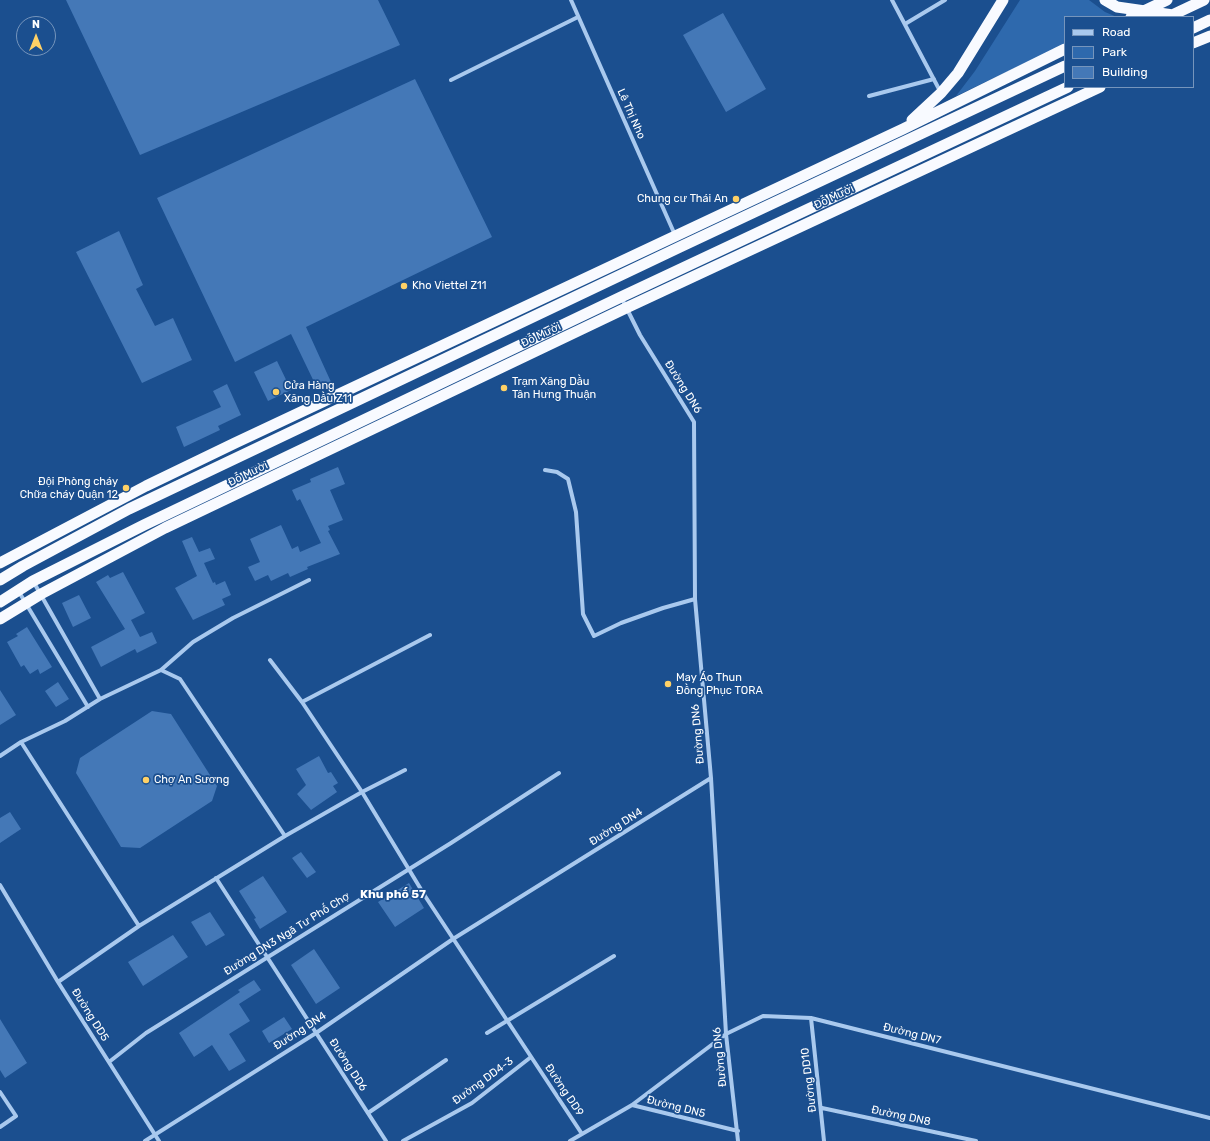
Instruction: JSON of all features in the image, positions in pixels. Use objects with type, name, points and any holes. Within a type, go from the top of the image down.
[{"type":"highway","points":[[867,160],[941,93],[958,73],[1003,0]]},
{"type":"highway","points":[[1105,0],[1117,7],[1170,16],[1204,0]]},
{"type":"highway","points":[[1133,16],[1167,0]]},
{"type":"highway","points":[[1194,28],[1210,20]]},
{"type":"highway","points":[[1194,44],[1210,36]]},
{"type":"highway","points":[[0,563],[146,486],[675,235],[903,129],[1064,49]]},
{"type":"highway","name":"Đỗ Mười","points":[[0,580],[129,509],[1064,66]]},
{"type":"highway","name":"Đỗ Mười","points":[[0,602],[33,581],[144,525],[621,297],[1066,88]]},
{"type":"highway","name":"Đỗ Mười","points":[[0,619],[41,594],[165,528],[626,308],[1098,88]]},
{"type":"highway","points":[[903,129],[947,123]]},
{"type":"highway","points":[[675,235],[680,247]]},
{"type":"street","name":"Lê Thị Nho","points":[[571,0],[675,235]]},
{"type":"street","points":[[892,0],[941,93]]},
{"type":"street","points":[[906,24],[945,0]]},
{"type":"street","points":[[451,80],[578,17]]},
{"type":"street","points":[[869,96],[934,79]]},
{"type":"street","name":"Đường DN6","points":[[621,297],[640,335],[694,422],[695,599],[711,778],[726,1034],[738,1141]]},
{"type":"street","points":[[545,470],[557,472],[568,479],[576,512],[584,614],[594,636],[621,623],[663,608],[695,599]]},
{"type":"street","points":[[0,756],[21,742],[88,707],[100,699],[161,670],[193,642],[233,618],[309,580]]},
{"type":"street","points":[[33,581],[100,699]]},
{"type":"street","points":[[18,591],[88,707]]},
{"type":"street","points":[[302,702],[430,634]]},
{"type":"street","name":"Đường DD9","points":[[270,660],[302,702],[362,792],[408,869],[453,939],[582,1134]]},
{"type":"street","points":[[161,670],[180,679],[285,836]]},
{"type":"street","points":[[21,742],[139,926]]},
{"type":"street","name":"Đường DD5","points":[[159,1141],[58,982],[139,926],[216,878],[362,792],[405,770]]},
{"type":"street","name":"Đường DN3 Ngã Tư Phố Chợ","points":[[109,1062],[146,1033],[408,869],[451,844],[559,773]]},
{"type":"street","name":"Đường DN4","points":[[145,1141],[316,1033],[453,939],[711,778]]},
{"type":"street","name":"Đường DD6","points":[[216,878],[386,1141]]},
{"type":"street","points":[[0,885],[58,982]]},
{"type":"street","points":[[487,1033],[506,1020],[614,956]]},
{"type":"street","name":"Đường DN7","points":[[632,1105],[726,1034],[762,1016],[811,1018],[1210,1118]]},
{"type":"street","name":"Đường DD10","points":[[811,1018],[822,1108],[824,1141]]},
{"type":"street","name":"Đường DD4-3","points":[[403,1141],[472,1103],[531,1057]]},
{"type":"street","points":[[368,1113],[446,1060]]},
{"type":"street","points":[[0,1092],[16,1116],[0,1127]]},
{"type":"street","name":"Đường DN5","points":[[570,1141],[632,1105],[738,1131]]},
{"type":"street","name":"Đường DN8","points":[[822,1108],[976,1141]]},
{"type":"green space","points":[[1020,0],[1089,0],[1105,12],[1115,16],[1064,16],[1064,44],[956,96],[975,71]]},
{"type":"building","points":[[66,0],[378,0],[400,45],[140,155]]},
{"type":"building","points":[[723,13],[766,89],[726,112],[683,35]]},
{"type":"building","points":[[415,79],[492,237],[306,327],[331,382],[317,388],[291,334],[235,362],[157,198]]},
{"type":"building","points":[[119,231],[143,285],[136,289],[155,326],[173,318],[192,360],[142,383],[76,252]]},
{"type":"building","points":[[277,361],[291,390],[268,401],[254,372]]},
{"type":"building","points":[[227,384],[241,415],[218,426],[220,430],[184,447],[176,427],[221,407],[213,391]]},
{"type":"building","points":[[338,467],[345,484],[330,490],[343,520],[328,526],[330,530],[328,531],[340,554],[307,567],[308,569],[290,577],[288,573],[271,581],[268,575],[255,581],[248,567],[260,562],[250,539],[281,525],[292,549],[298,546],[300,552],[321,543],[300,499],[297,501],[292,490],[311,482],[310,479]]},
{"type":"building","points":[[192,537],[199,552],[210,548],[215,559],[204,563],[213,583],[215,582],[216,585],[225,581],[231,595],[222,599],[225,605],[193,620],[175,588],[197,576],[182,541]]},
{"type":"building","points":[[123,572],[145,613],[131,620],[140,637],[152,632],[157,643],[137,653],[135,649],[101,667],[91,647],[125,629],[96,582],[108,575],[110,578]]},
{"type":"building","points":[[79,595],[91,618],[73,627],[62,603]]},
{"type":"building","points":[[27,627],[52,667],[40,674],[38,669],[30,674],[24,665],[21,667],[7,642],[18,636],[16,634]]},
{"type":"building","points":[[58,682],[69,699],[56,707],[45,691]]},
{"type":"building","points":[[0,690],[16,715],[0,725]]},
{"type":"building","name":"Chợ An Sương","points":[[152,711],[171,714],[217,786],[212,801],[140,848],[121,847],[76,773],[80,758]]},
{"type":"building","points":[[319,756],[328,773],[331,772],[338,783],[333,786],[337,792],[311,810],[297,794],[306,785],[296,769]]},
{"type":"building","points":[[10,812],[21,829],[0,843],[0,818]]},
{"type":"building","points":[[301,852],[316,872],[307,878],[292,858]]},
{"type":"building","points":[[263,876],[287,912],[260,929],[254,919],[256,918],[239,891]]},
{"type":"building","points":[[409,883],[424,908],[395,927],[378,902]]},
{"type":"building","points":[[210,912],[225,935],[206,946],[191,922]]},
{"type":"building","points":[[173,935],[188,957],[143,986],[128,962]]},
{"type":"building","points":[[314,949],[340,988],[316,1004],[291,965]]},
{"type":"building","points":[[254,980],[261,990],[239,1004],[250,1021],[229,1034],[246,1061],[229,1071],[212,1045],[194,1057],[179,1033],[240,992],[238,990]]},
{"type":"building","points":[[284,1017],[292,1029],[269,1043],[262,1031]]},
{"type":"building","points":[[0,1019],[27,1063],[5,1078],[0,1070]]},
{"type":"place","name":"Chung cư Thái An","points":[[736,199]]},
{"type":"place","name":"Kho Viettel Z11","points":[[404,286]]},
{"type":"place","name":"Trạm Xăng Dầu Tân Hưng Thuận","points":[[504,388]]},
{"type":"place","name":"Cửa Hàng Xăng Dầu Z11","points":[[276,392]]},
{"type":"place","name":"Đội Phòng cháy Chữa cháy Quận 12","points":[[126,488]]},
{"type":"place","name":"May Áo Thun Đồng Phục TORA","points":[[668,684]]},
{"type":"place","name":"Chợ An Sương","points":[[146,780]]},
{"type":"district","name":"Khu phố 57","points":[[393,895]]}]
